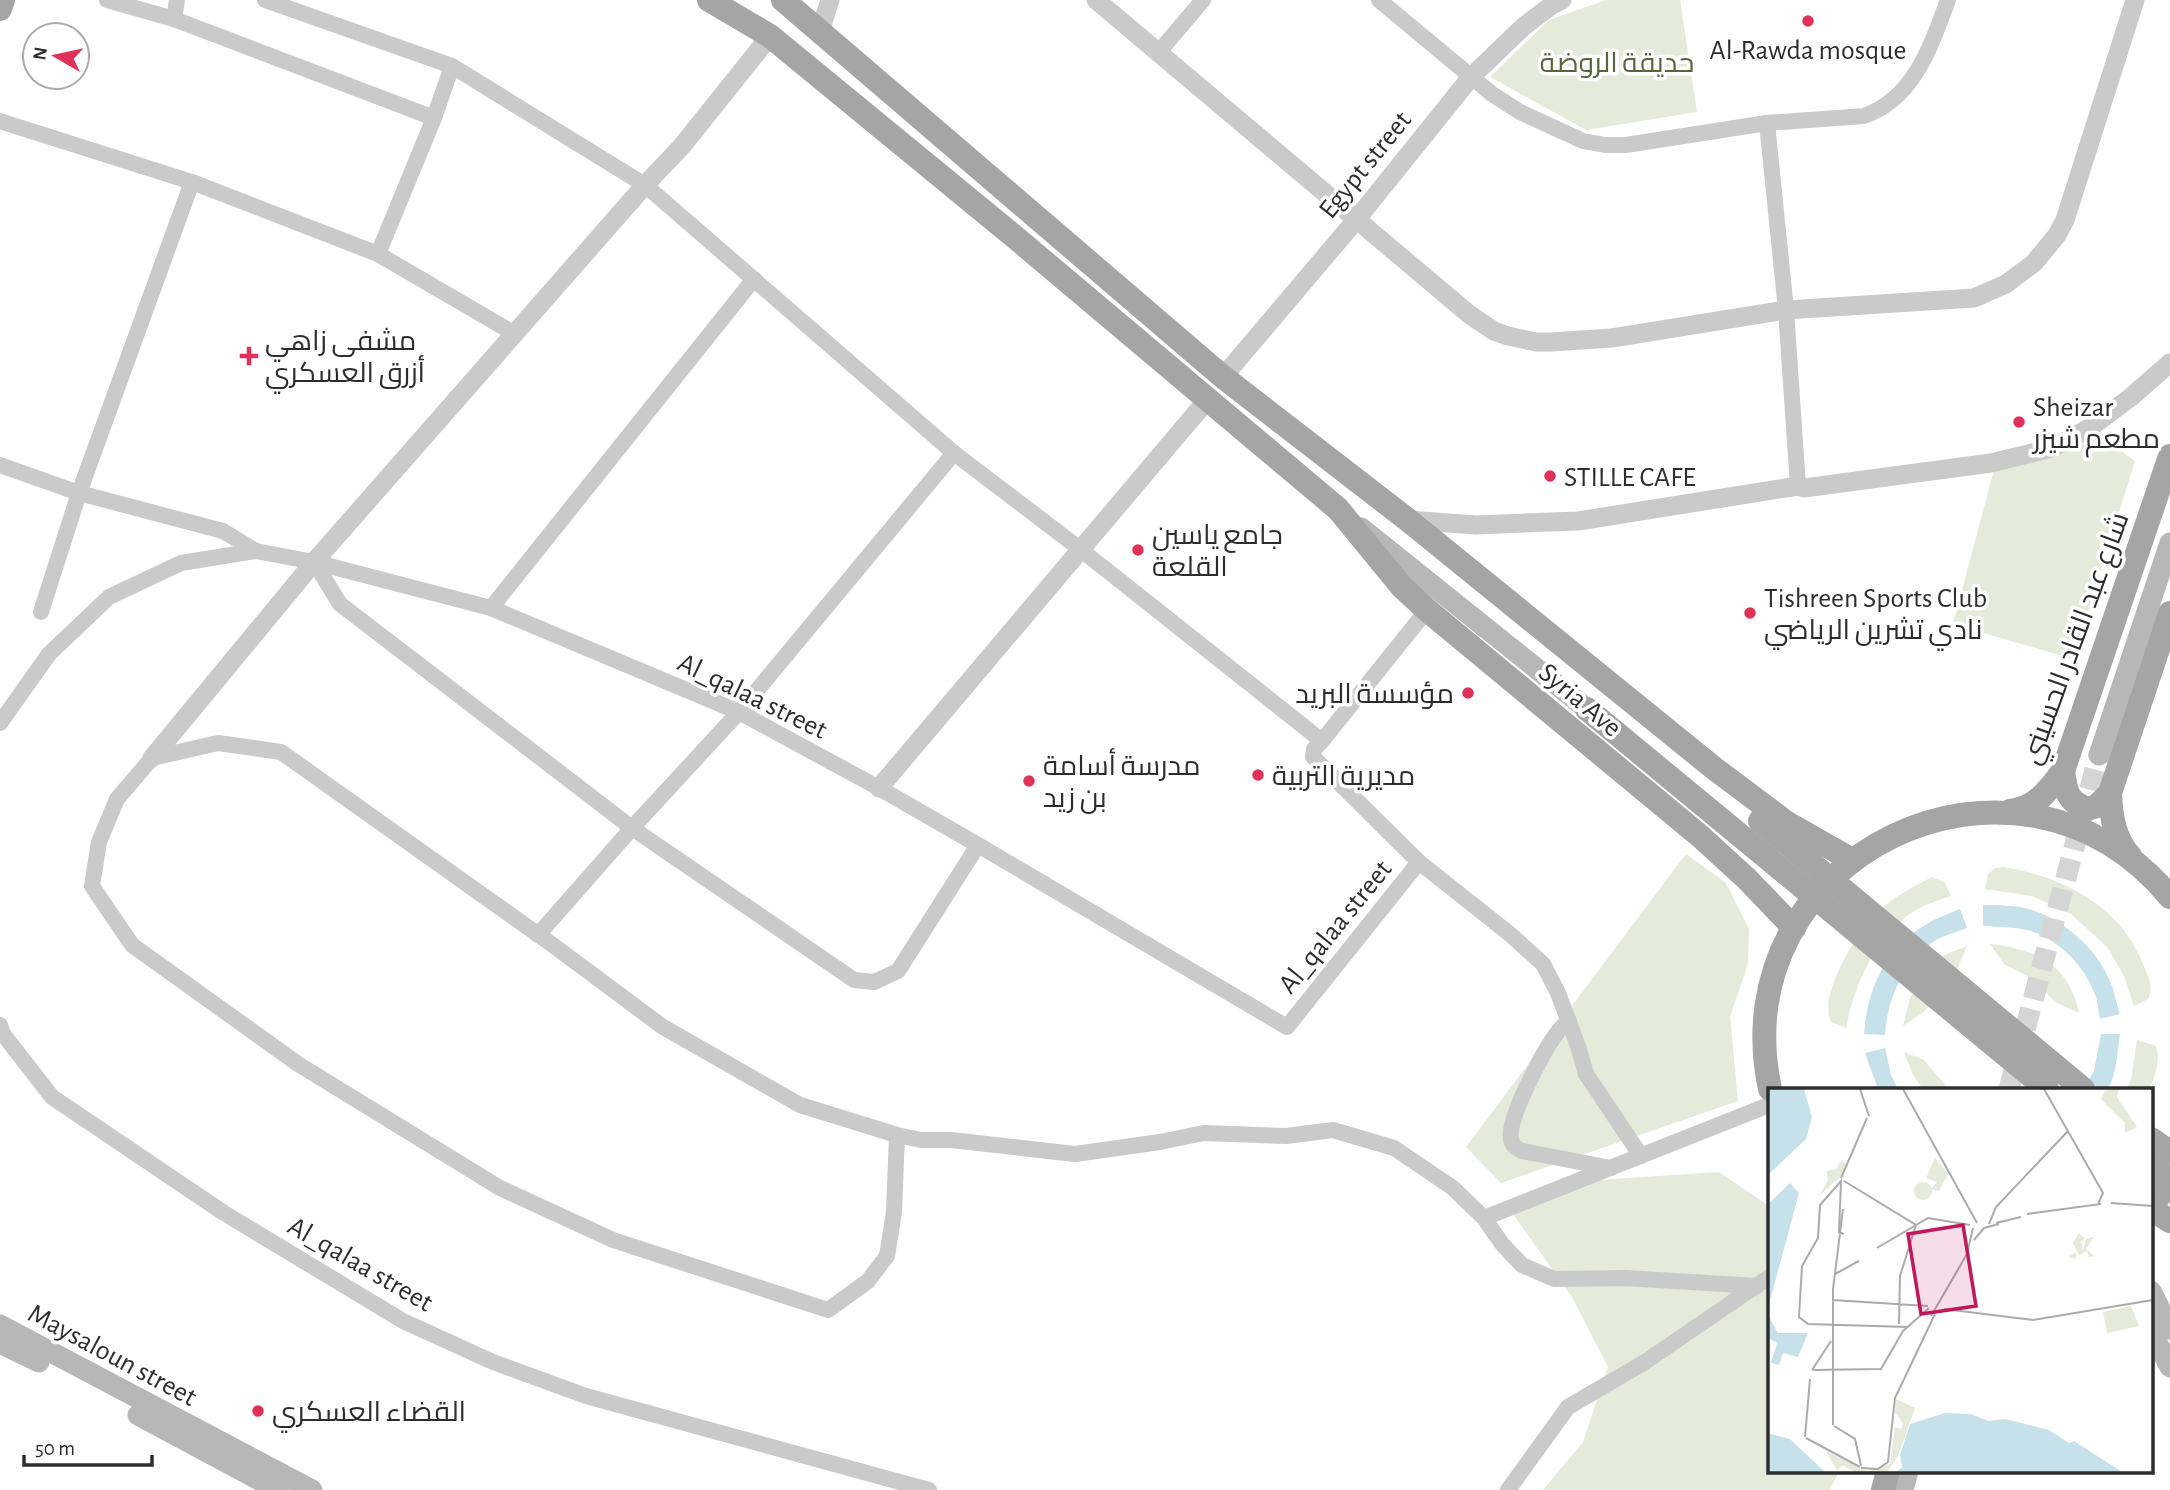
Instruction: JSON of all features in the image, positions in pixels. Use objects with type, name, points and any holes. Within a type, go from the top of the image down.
[{"type":"main road","points":[[0,9],[3,0]]},
{"type":"main road","name":"Syria Ave","points":[[709,0],[770,36],[1016,238],[1338,509],[1402,587],[1427,610],[1699,836],[1748,879],[1794,928]]},
{"type":"main road","points":[[783,0],[1223,377],[1408,520],[1715,769],[1787,823],[1853,860]]},
{"type":"main road","name":"شارع عبد القادر الحسيني","points":[[2004,812],[2032,805],[2046,793],[2063,771],[2170,456]]},
{"type":"main road","points":[[1348,474],[1390,518],[1595,700],[2046,1088]]},
{"type":"main road","points":[[1338,509],[1595,700],[2082,1088]]},
{"type":"main road","points":[[2099,755],[2170,543]]},
{"type":"main road","points":[[2170,613],[2110,793],[2111,812],[2123,849],[2170,897]]},
{"type":"main road","points":[[2063,771],[2066,792],[2074,804],[2087,809],[2097,806],[2110,793]]},
{"type":"main road","points":[[1770,1088],[1765,1044],[1766,1014],[1781,956],[1794,928],[1820,891],[1853,860],[1886,838],[1924,822],[1963,814],[2004,812],[2051,819],[2073,826],[2106,842],[2135,862]]},
{"type":"main road","points":[[2152,1140],[2170,1152]]},
{"type":"main road","points":[[2152,1167],[2170,1181],[2152,1206]]},
{"type":"main road","points":[[2152,1208],[2170,1221]]},
{"type":"main road","points":[[2152,1293],[2170,1329]]},
{"type":"main road","name":"Maysaloun street","points":[[0,1325],[312,1490]]},
{"type":"main road","points":[[2152,1333],[2170,1367]]},
{"type":"main road","name":"Maysaloun street","points":[[0,1343],[278,1490]]},
{"type":"main road","points":[[1883,1490],[1888,1472]]},
{"type":"main road","points":[[1903,1490],[1908,1472]]},
{"type":"street","points":[[107,0],[174,19],[434,118]]},
{"type":"street","points":[[174,19],[177,0]]},
{"type":"street","points":[[265,0],[453,66],[645,185],[954,453],[1322,741]]},
{"type":"street","points":[[820,32],[830,0]]},
{"type":"street","points":[[1096,0],[1481,324],[1522,340],[1550,342],[1612,338],[1786,310],[1974,298],[2006,284],[2034,263],[2057,235],[2065,220],[2135,0]]},
{"type":"street","points":[[1158,53],[1203,0]]},
{"type":"street","points":[[1379,0],[1471,77],[1520,113],[1572,138],[1594,143],[1626,145],[1767,122],[1864,116],[1884,106],[1905,88],[1922,65],[1948,0]]},
{"type":"street","name":"Egypt street","points":[[1223,377],[1356,220],[1471,77],[1523,27],[1562,0]]},
{"type":"street","points":[[770,36],[682,146],[314,562],[117,799],[99,842],[92,886],[132,945],[298,1064],[500,1188],[613,1240],[828,1310],[868,1281],[887,1256],[894,1212],[897,1135]]},
{"type":"street","points":[[378,254],[453,66]]},
{"type":"street","points":[[0,121],[192,182],[378,254],[515,334]]},
{"type":"street","points":[[1767,122],[1786,310],[1798,486]]},
{"type":"street","points":[[41,612],[79,493],[192,182]]},
{"type":"street","points":[[491,608],[754,279]]},
{"type":"street","points":[[1408,520],[1476,525],[1577,521],[1798,486],[1804,488],[1992,463],[2052,448],[2091,427],[2170,363]]},
{"type":"street","points":[[879,788],[1208,399]]},
{"type":"street","points":[[538,935],[739,712],[954,453]]},
{"type":"street","points":[[0,465],[79,493],[223,531],[256,551]]},
{"type":"street","name":"Al_qalaa street","points":[[0,723],[49,654],[110,597],[181,563],[256,551],[314,562],[491,608],[739,712],[879,788],[1287,1027],[1419,862]]},
{"type":"street","points":[[314,562],[340,604],[632,828],[854,980],[874,982],[898,971],[978,845]]},
{"type":"street","points":[[1427,610],[1314,749],[1312,757],[1419,862],[1543,964],[1569,1021],[1586,1074],[1641,1156]]},
{"type":"street","points":[[152,758],[218,743],[281,752],[663,1027],[800,1105],[921,1140],[951,1140],[1075,1154],[1203,1133],[1286,1136],[1333,1130],[1394,1148],[1453,1188],[1484,1218],[1502,1244],[1522,1265],[1554,1279],[1763,1282]]},
{"type":"street","points":[[1569,1021],[1558,1030],[1546,1049],[1511,1120],[1510,1137],[1513,1146],[1522,1151],[1613,1168]]},
{"type":"street","name":"Al_qalaa street","points":[[0,1025],[3,1034],[52,1097],[224,1213],[403,1321],[493,1362],[586,1396],[929,1490]]},
{"type":"street","points":[[1484,1218],[1768,1105]]},
{"type":"street","points":[[1508,1490],[1568,1407],[1645,1362],[1763,1282]]},
{"type":"green space","name":"حديقة الروضة","points":[[1606,0],[1680,0],[1697,112],[1586,130],[1490,77],[1549,20]]},
{"type":"green space","points":[[2098,435],[2135,461],[2073,659],[1953,624],[1997,458]]},
{"type":"green space","points":[[1686,854],[1726,883],[1749,929],[1748,964],[1730,1017],[1738,1101],[1501,1183],[1466,1147]]},
{"type":"green space","points":[[2004,867],[2047,878],[2087,897],[2104,910],[2120,925],[2133,943],[2148,977],[2148,999],[2134,1006],[2124,976],[2107,947],[2071,914],[2032,896],[1985,889],[1988,874],[1995,868]]},
{"type":"green space","points":[[1932,877],[1945,883],[1951,896],[1916,910],[1889,933],[1861,978],[1846,1028],[1831,1022],[1828,1011],[1834,981],[1860,933],[1890,902]]},
{"type":"green space","points":[[1990,944],[2022,950],[2048,962],[2067,982],[2079,1013],[2055,1002],[2035,980],[2004,964]]},
{"type":"green space","points":[[1967,946],[1955,974],[1925,1011],[1903,1026],[1910,998],[1937,958]]},
{"type":"green space","points":[[2137,1040],[2156,1046],[2158,1062],[2150,1088],[2127,1088],[2131,1080]]},
{"type":"green space","points":[[1904,1052],[1924,1060],[1949,1088],[1922,1088],[1913,1075]]},
{"type":"green space","points":[[1719,1172],[1768,1205],[1768,1472],[1839,1472],[1830,1490],[1543,1490],[1583,1442],[1608,1367],[1572,1297],[1507,1206],[1598,1180]]},
{"type":"water","points":[[1983,905],[2014,906],[2032,910],[2055,920],[2077,936],[2102,966],[2112,986],[2120,1014],[2100,1019],[2095,995],[2083,972],[2068,954],[2049,939],[2027,930],[1983,926]]},
{"type":"water","points":[[1960,909],[1967,928],[1936,940],[1906,969],[1889,1008],[1885,1035],[1864,1034],[1869,1002],[1889,958],[1925,925]]},
{"type":"water","points":[[2101,1034],[2120,1034],[2116,1063],[2108,1088],[2085,1088],[2094,1071]]},
{"type":"water","points":[[1885,1048],[1891,1075],[1898,1088],[1878,1088],[1865,1053]]},
{"type":"tunnel","points":[[2009,1088],[2099,755]]},
{"type":"place","name":"Al-Rawda mosque","points":[[1808,21]]},
{"type":"place","name":"مشفى زاهي أزرق العسكري","points":[[249,356]]},
{"type":"place","name":"Sheizar مطعم شيزر","points":[[2019,422]]},
{"type":"place","name":"STILLE CAFE","points":[[1550,476]]},
{"type":"place","name":"جامع ياسين القلعة","points":[[1138,550]]},
{"type":"place","name":"Tishreen Sports Club نادي تشرين الرياضي","points":[[1750,613]]},
{"type":"place","name":"مؤسسة البريد","points":[[1468,693]]},
{"type":"place","name":"مديرية التربية","points":[[1258,775]]},
{"type":"place","name":"مدرسة أسامة بن زيد","points":[[1029,781]]},
{"type":"place","name":"القضاء العسكري","points":[[258,1411]]}]
